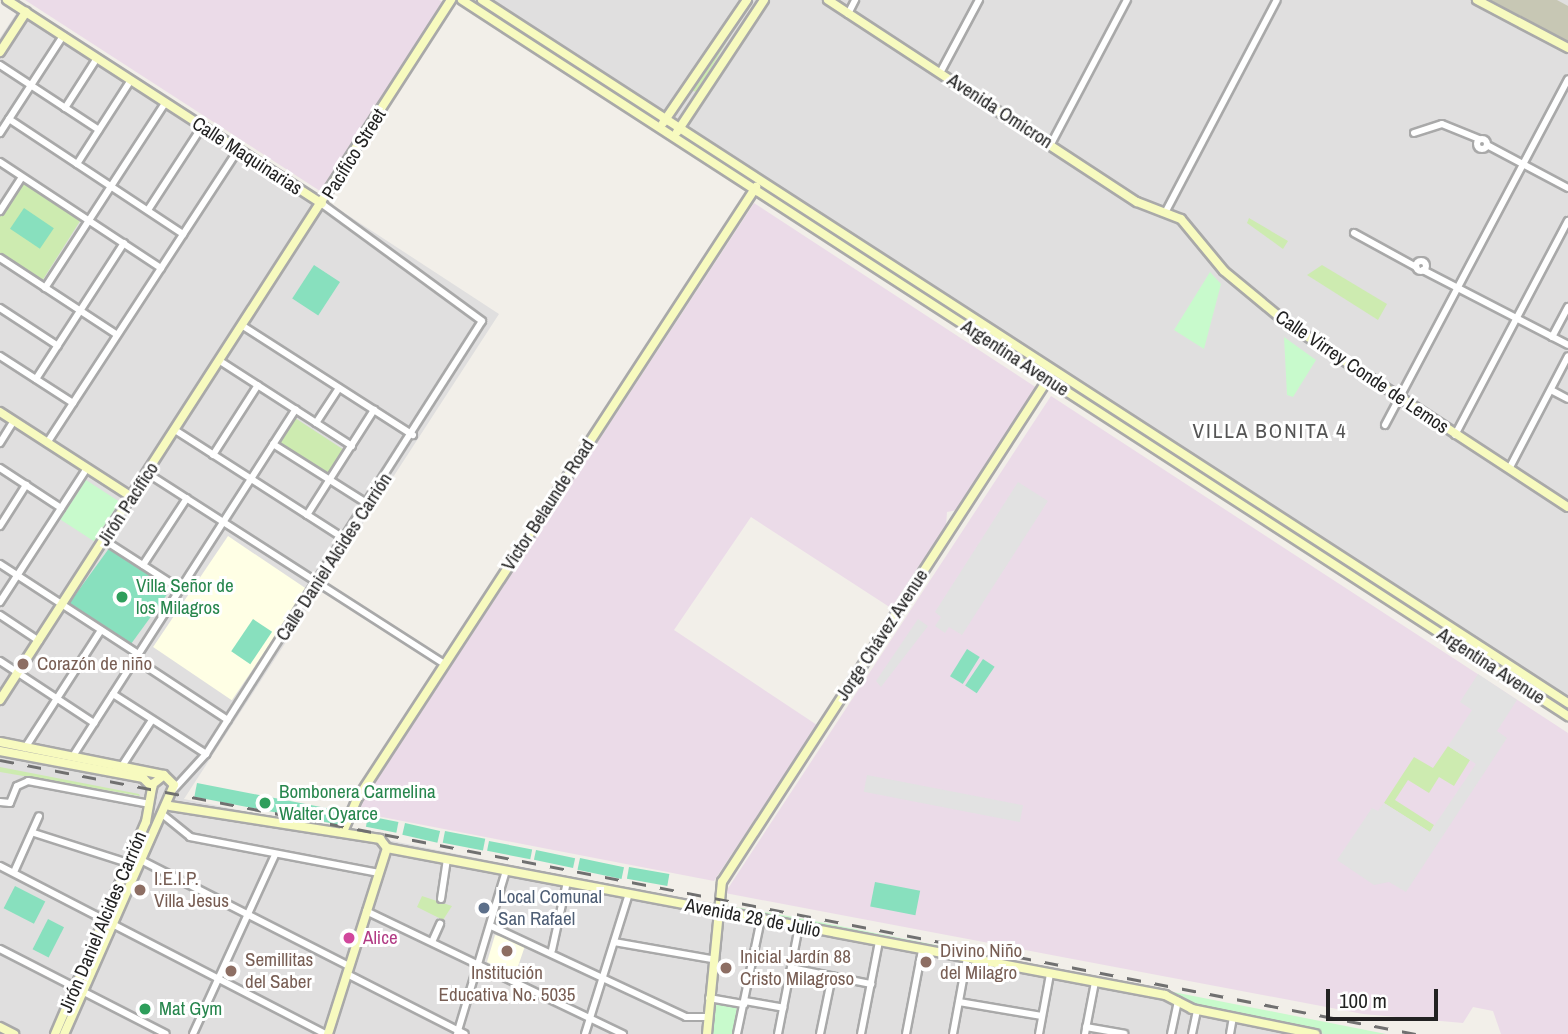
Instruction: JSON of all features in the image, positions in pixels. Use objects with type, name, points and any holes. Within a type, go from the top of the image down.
[{"type":"street","name":"Calle Maquinarias","points":[[7,0],[322,204],[482,317]]},
{"type":"street","name":"Pacífico Street","points":[[243,326],[451,0]]},
{"type":"street","name":"Argentina Avenue","points":[[462,0],[1568,716]]},
{"type":"street","points":[[660,128],[747,0]]},
{"type":"street","points":[[674,138],[764,0]]},
{"type":"street","name":"Avenida Omicron","points":[[828,0],[1137,202],[1175,215]]},
{"type":"street","points":[[848,13],[855,0]]},
{"type":"street","points":[[940,73],[979,0]]},
{"type":"street","points":[[1051,144],[1127,0]]},
{"type":"street","points":[[1166,211],[1276,0]]},
{"type":"street","points":[[1477,0],[1568,48]]},
{"type":"street","points":[[481,12],[484,2]]},
{"type":"street","name":"Argentina Avenue","points":[[484,2],[1568,703]]},
{"type":"street","points":[[0,52],[26,12]]},
{"type":"street","points":[[0,133],[63,36]]},
{"type":"street","points":[[536,48],[542,39]]},
{"type":"street","points":[[65,108],[97,58]]},
{"type":"street","points":[[0,65],[99,130]]},
{"type":"street","points":[[1385,425],[1568,79]]},
{"type":"street","points":[[77,164],[131,80]]},
{"type":"street","points":[[686,89],[700,98]]},
{"type":"street","points":[[44,288],[165,103]]},
{"type":"street","points":[[9,119],[183,234]]},
{"type":"street","points":[[1414,133],[1442,124],[1479,139],[1479,148],[1487,145],[1568,188]]},
{"type":"street","points":[[148,210],[202,127]]},
{"type":"street","points":[[47,443],[238,150]]},
{"type":"street","points":[[0,162],[161,268]]},
{"type":"street","points":[[0,211],[22,177]]},
{"type":"street","name":"Victor Belaunde Road","points":[[343,832],[353,805],[760,181]]},
{"type":"street","name":"Calle Virrey Conde de Lemos","points":[[1175,215],[1257,300],[1455,435],[1567,503]]},
{"type":"street","points":[[1455,435],[1568,221]]},
{"type":"street","points":[[1354,233],[1568,345]]},
{"type":"street","points":[[36,379],[124,243]]},
{"type":"street","points":[[0,258],[117,335]]},
{"type":"street","points":[[896,282],[902,273]]},
{"type":"street","points":[[1552,337],[1568,307]]},
{"type":"street","points":[[0,308],[58,346]]},
{"type":"street","name":"Calle Daniel Alcides Carrión","points":[[174,792],[206,754],[368,505],[413,435],[482,317]]},
{"type":"street","points":[[243,326],[413,435]]},
{"type":"street","name":"Jirón Pacífico","points":[[0,700],[243,326]]},
{"type":"street","points":[[0,356],[73,403]]},
{"type":"street","points":[[1508,469],[1568,356]]},
{"type":"street","points":[[220,361],[352,446]]},
{"type":"street","name":"Jorge Chávez Avenue","points":[[707,1034],[716,900],[729,869],[1054,371]]},
{"type":"street","points":[[213,455],[258,385]]},
{"type":"street","points":[[316,423],[339,388]]},
{"type":"street","points":[[1550,390],[1568,399]]},
{"type":"street","points":[[73,756],[296,409]]},
{"type":"street","points":[[307,515],[374,410]]},
{"type":"street","points":[[0,412],[132,497]]},
{"type":"street","points":[[0,443],[14,421]]},
{"type":"street","points":[[175,430],[345,539]]},
{"type":"street","points":[[274,444],[368,505]]},
{"type":"street","points":[[0,468],[61,508]]},
{"type":"street","points":[[0,602],[87,468]]},
{"type":"street","points":[[148,473],[444,664]]},
{"type":"street","points":[[0,526],[26,485]]},
{"type":"street","points":[[143,565],[187,498]]},
{"type":"street","points":[[104,540],[180,589]]},
{"type":"street","points":[[0,564],[101,630],[228,720]]},
{"type":"street","points":[[1410,614],[1415,606]]},
{"type":"street","points":[[0,615],[39,641]]},
{"type":"street","points":[[25,748],[101,630]]},
{"type":"street","points":[[1476,657],[1481,648]]},
{"type":"street","points":[[0,661],[94,723]]},
{"type":"street","points":[[1510,679],[1515,670]]},
{"type":"street","points":[[113,694],[206,754]]},
{"type":"street","points":[[122,766],[152,720]]},
{"type":"street","points":[[0,742],[122,766],[144,774],[152,787],[164,775]]},
{"type":"street","points":[[0,751],[164,775]]},
{"type":"street","points":[[164,775],[174,792],[170,806]]},
{"type":"street","points":[[0,802],[10,803],[17,786],[28,782],[150,807],[190,837],[378,873]]},
{"type":"street","name":"Jirón Daniel Alcides Carrión","points":[[55,1034],[78,988],[132,859],[150,807],[152,787]]},
{"type":"street","name":"Avenida 28 de Julio","points":[[174,792],[193,804]]},
{"type":"street","name":"Avenida 28 de Julio","points":[[170,806],[193,804],[380,839],[387,848],[1095,982],[1178,1001],[1197,1010],[1315,1034]]},
{"type":"street","name":"Jirón Daniel Alcides Carrión","points":[[132,859],[160,815],[170,806]]},
{"type":"street","points":[[15,872],[34,833],[39,816]]},
{"type":"street","points":[[34,833],[132,859],[248,913],[460,1033],[506,871]]},
{"type":"street","points":[[0,866],[327,1034],[387,848]]},
{"type":"street","points":[[193,1034],[216,977],[275,855]]},
{"type":"street","points":[[441,899],[447,859]]},
{"type":"street","points":[[552,950],[567,882]]},
{"type":"street","points":[[585,1034],[629,894]]},
{"type":"street","points":[[366,911],[623,1034]]},
{"type":"street","points":[[737,1034],[761,919]]},
{"type":"street","points":[[432,942],[440,923]]},
{"type":"street","points":[[491,926],[552,950],[686,1017],[708,1017]]},
{"type":"street","points":[[778,1034],[799,926]]},
{"type":"street","points":[[614,942],[711,959]]},
{"type":"street","points":[[861,1034],[879,942]]},
{"type":"street","points":[[0,949],[166,1034]]},
{"type":"street","points":[[906,1034],[922,950]]},
{"type":"street","points":[[953,1034],[967,958]]},
{"type":"street","points":[[791,968],[871,984]]},
{"type":"street","points":[[1039,1034],[1050,974]]},
{"type":"street","points":[[820,1034],[832,976]]},
{"type":"street","points":[[1095,982],[1086,1030],[1124,1034]]},
{"type":"street","name":"Jirón Daniel Alcides Carrión","points":[[64,1034],[78,988]]},
{"type":"street","points":[[709,998],[783,1008]]},
{"type":"street","points":[[1171,1034],[1178,1001]]},
{"type":"street","points":[[959,1002],[1042,1016]]},
{"type":"street","points":[[1192,1034],[1197,1010]]},
{"type":"street","points":[[1230,1034],[1233,1017]]},
{"type":"street","points":[[1267,1034],[1269,1024]]},
{"type":"street","points":[[0,1027],[14,1034]]},
{"type":"shaded area","points":[[25,0],[439,0],[443,2],[320,191]]},
{"type":"shaded area","points":[[470,0],[1568,0],[1568,711],[1039,368]]},
{"type":"shaded area","points":[[1476,0],[1557,0],[1568,6],[1568,49]]},
{"type":"shaded area","points":[[23,3],[499,314],[184,799],[1350,1034],[0,1034],[0,38]]},
{"type":"shaded area","points":[[754,203],[1037,388],[957,510],[947,512],[946,526],[891,608],[751,517],[674,630],[817,725],[714,881],[356,812]]},
{"type":"shaded area","points":[[1051,396],[1568,733],[1568,1034],[1501,1034],[1493,1011],[1473,1007],[1463,1023],[1363,1014],[725,893]]},
{"type":"shaded area","points":[[1018,482],[1048,501],[962,635],[949,627],[945,633],[935,626],[941,617],[935,612]]},
{"type":"shaded area","points":[[228,536],[307,589],[232,700],[153,647]]},
{"type":"shaded area","points":[[918,619],[928,626],[881,687],[876,681]]},
{"type":"shaded area","points":[[1478,674],[1517,700],[1497,731],[1507,738],[1406,892],[1389,882],[1374,885],[1337,860],[1372,808],[1378,811],[1384,803],[1430,832],[1476,764],[1448,746],[1472,710],[1460,702]]},
{"type":"shaded area","points":[[867,775],[1023,805],[1020,822],[864,792]]},
{"type":"shaded area","name":"Institución Educativa No. 5035","points":[[495,935],[526,943],[515,975],[487,962]]},
{"type":"green space","points":[[740,19],[697,92],[693,91],[692,88]]},
{"type":"green space","points":[[24,179],[82,218],[42,281],[0,253],[0,217]]},
{"type":"green space","points":[[24,208],[54,228],[40,249],[10,229]]},
{"type":"green space","points":[[1249,218],[1288,241],[1283,249],[1247,223]]},
{"type":"green space","points":[[314,265],[340,282],[318,315],[292,299]]},
{"type":"green space","points":[[1322,265],[1387,304],[1378,320],[1307,275]]},
{"type":"green space","points":[[1210,272],[1221,284],[1204,349],[1174,330]]},
{"type":"green space","points":[[1284,337],[1316,360],[1293,397],[1287,395]]},
{"type":"green space","points":[[295,418],[344,450],[328,475],[279,443]]},
{"type":"green space","points":[[86,480],[120,502],[94,541],[60,519]]},
{"type":"green space","name":"Villa Señor de los Milagros","points":[[110,547],[170,590],[128,649],[68,605]]},
{"type":"green space","points":[[253,619],[272,632],[250,664],[231,651]]},
{"type":"green space","points":[[967,649],[980,657],[963,684],[950,676]]},
{"type":"green space","points":[[983,659],[995,667],[977,693],[965,686]]},
{"type":"green space","points":[[1448,746],[1470,760],[1454,786],[1439,777],[1429,793],[1408,780],[1395,800],[1434,825],[1430,832],[1384,803],[1414,757],[1433,768]]},
{"type":"green space","points":[[0,767],[139,794],[140,796],[0,772]]},
{"type":"green space","name":"Bombonera Carmelina Walter Oyarce","points":[[197,783],[340,811],[338,825],[194,797]]},
{"type":"green space","points":[[368,816],[398,822],[396,833],[366,827]]},
{"type":"green space","points":[[405,823],[440,831],[437,843],[402,835]]},
{"type":"green space","points":[[445,831],[485,839],[483,851],[443,843]]},
{"type":"green space","points":[[489,841],[532,849],[530,859],[487,851]]},
{"type":"green space","points":[[536,850],[575,858],[573,868],[534,860]]},
{"type":"green space","points":[[580,858],[624,867],[622,879],[578,870]]},
{"type":"green space","points":[[629,867],[669,874],[667,886],[627,879]]},
{"type":"green space","points":[[875,882],[920,891],[915,915],[870,907]]},
{"type":"green space","points":[[15,886],[45,901],[34,924],[4,908]]},
{"type":"green space","points":[[422,896],[452,906],[443,920],[417,907]]},
{"type":"green space","points":[[719,904],[799,918],[1386,1034],[1325,1034]]},
{"type":"green space","points":[[48,919],[64,927],[49,957],[33,949]]},
{"type":"green space","points":[[712,1003],[737,1007],[733,1034],[712,1034]]},
{"type":"railway","points":[[0,760],[1416,1034]]},
{"type":"place","name":"Villa Señor de los Milagros","points":[[122,597]]},
{"type":"place","name":"Corazón de niño","points":[[23,664]]},
{"type":"place","name":"Bombonera Carmelina Walter Oyarce","points":[[265,803]]},
{"type":"place","name":"I.E.I.P. Villa Jesus","points":[[140,890]]},
{"type":"place","name":"Local Comunal San Rafael","points":[[484,908]]},
{"type":"place","name":"Alice","points":[[349,938]]},
{"type":"place","name":"Institución Educativa No. 5035","points":[[507,951]]},
{"type":"place","name":"Divino Niño del Milagro","points":[[926,962]]},
{"type":"place","name":"Inicial Jardín 88 Cristo Milagroso","points":[[726,968]]},
{"type":"place","name":"Semillitas del Saber","points":[[231,971]]},
{"type":"place","name":"Mat Gym","points":[[145,1009]]},
{"type":"district","name":"VILLA BONITA 4","points":[[1270,431]]}]
